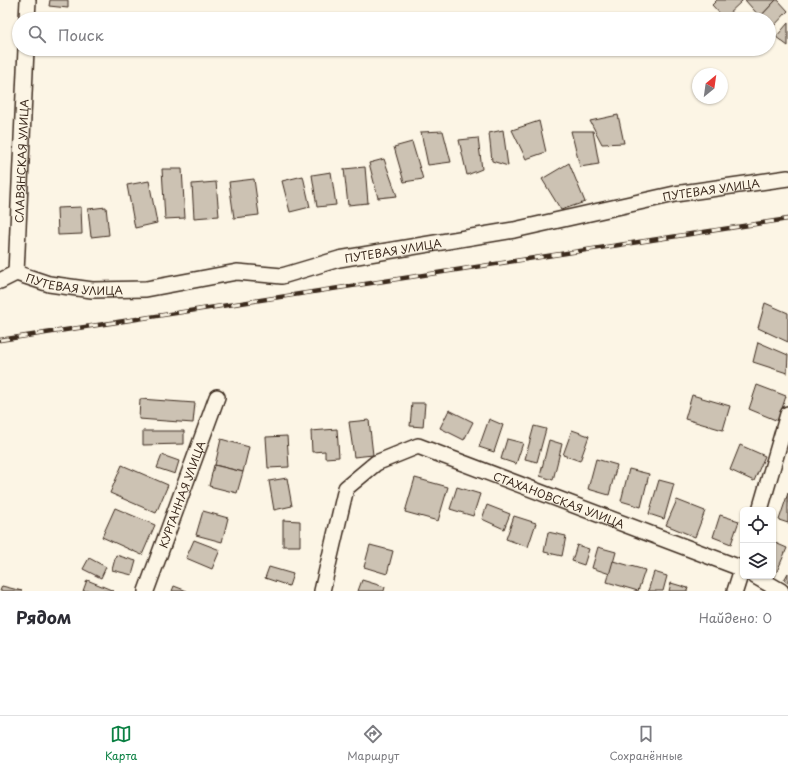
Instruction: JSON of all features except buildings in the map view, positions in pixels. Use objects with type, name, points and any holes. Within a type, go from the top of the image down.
[{"type":"street","points":[[27,12],[28,0]]},
{"type":"street","name":"СЛАВЯНСКАЯ УЛИЦА","points":[[16,273],[26,56]]},
{"type":"street","name":"ПУТЕВАЯ УЛИЦА","points":[[0,281],[16,273],[49,284],[92,290],[146,288],[237,272],[282,276],[339,259],[514,230],[675,194],[788,178]]},
{"type":"street","name":"КУРГАННАЯ УЛИЦА","points":[[146,591],[217,397]]},
{"type":"street","points":[[761,507],[788,414]]},
{"type":"street","name":"СТАХАНОВСКАЯ УЛИЦА","points":[[322,591],[346,488],[376,463],[418,446],[740,568]]},
{"type":"street","points":[[735,591],[741,579]]},
{"type":"street","name":"СТАХАНОВСКАЯ УЛИЦА","points":[[761,579],[781,591]]},
{"type":"railway","points":[[0,340],[788,219]]}]
